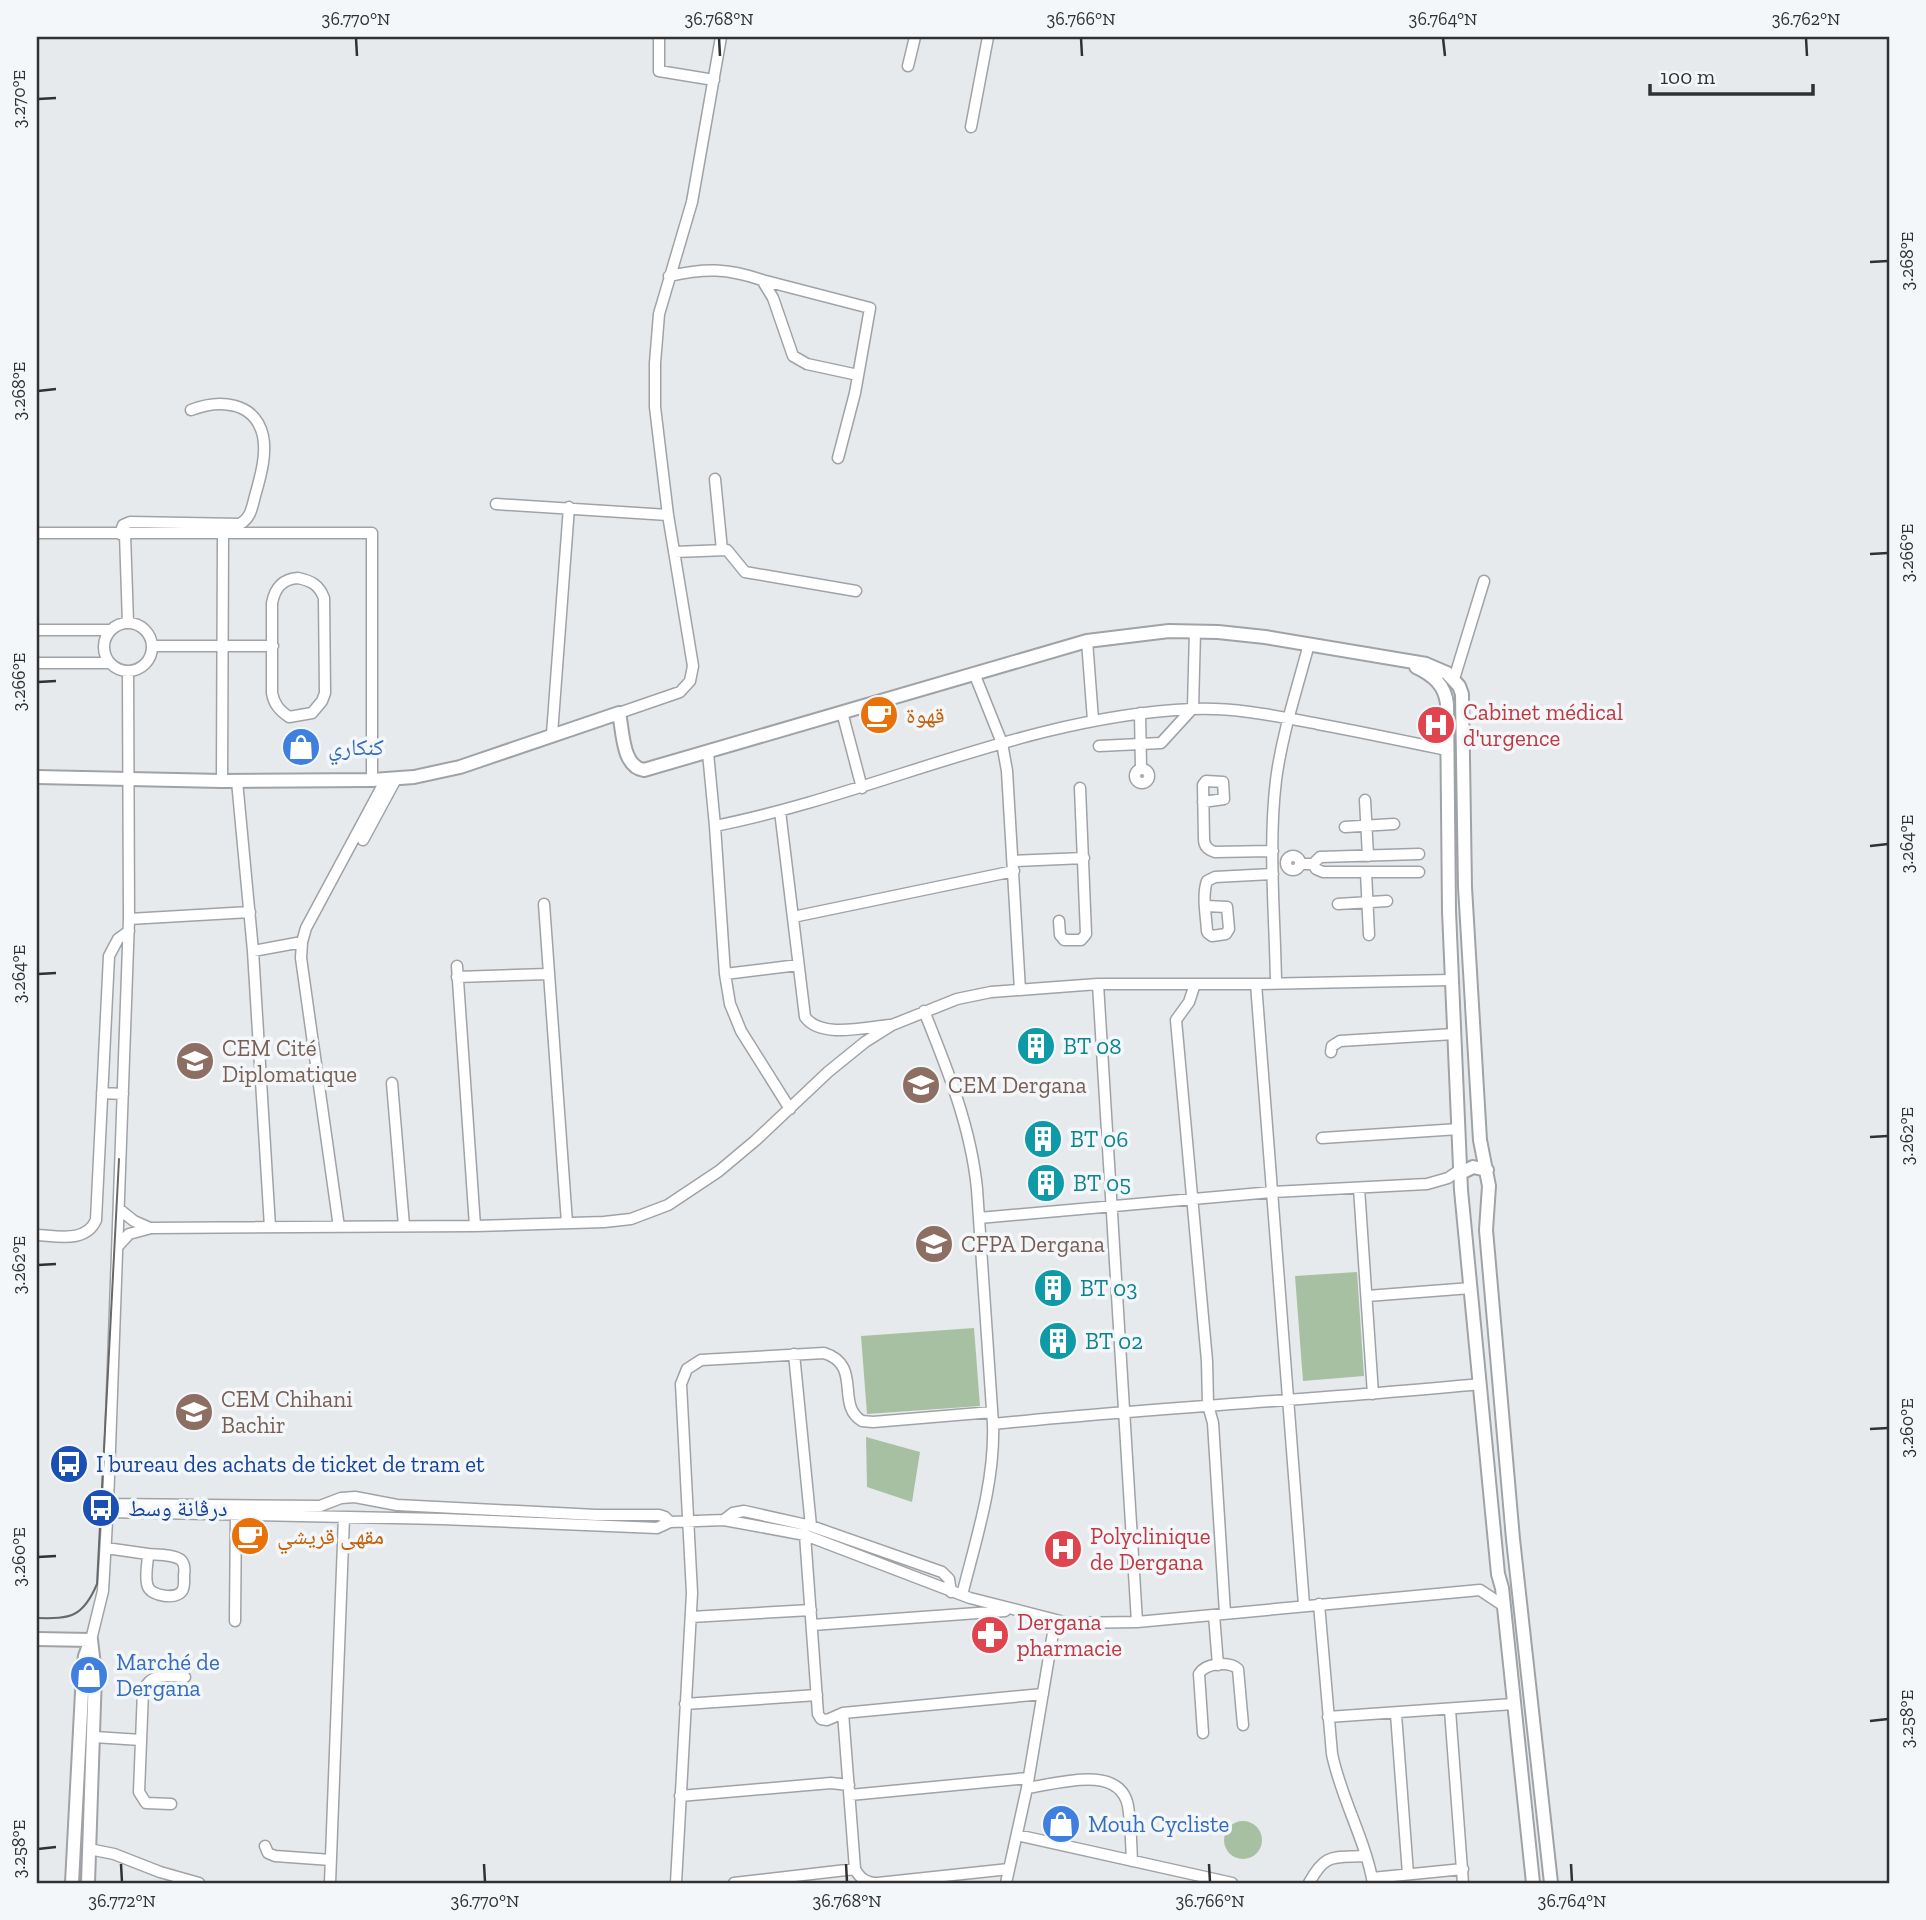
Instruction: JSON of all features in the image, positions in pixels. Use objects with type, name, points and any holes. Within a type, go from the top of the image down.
[{"type":"street","points":[[659,37],[659,71],[714,80]]},
{"type":"street","points":[[37,777],[222,781],[385,779],[460,767],[680,692],[690,681],[693,666],[668,515],[655,407],[655,363],[659,314],[692,202],[722,37]]},
{"type":"street","points":[[908,66],[915,37]]},
{"type":"street","points":[[971,127],[988,37]]},
{"type":"street","points":[[669,276],[697,270],[721,269],[870,308],[858,375],[838,458]]},
{"type":"street","points":[[762,280],[772,298],[793,356],[807,365],[858,375]]},
{"type":"street","points":[[128,623],[123,526],[130,522],[240,524],[249,518],[262,460],[263,437],[260,427],[250,413],[236,404],[217,404],[191,410]]},
{"type":"street","points":[[715,479],[722,550]]},
{"type":"street","points":[[496,504],[668,515]]},
{"type":"street","points":[[552,734],[569,507]]},
{"type":"street","points":[[37,533],[372,533],[385,779],[363,840]]},
{"type":"street","points":[[222,781],[223,534]]},
{"type":"street","points":[[674,552],[727,550],[745,572],[856,591]]},
{"type":"street","points":[[288,579],[310,580],[321,590],[324,598],[325,693],[312,713],[289,717],[280,711],[274,702],[273,646],[272,603],[277,590],[288,579]]},
{"type":"street","points":[[1454,678],[1484,582]]},
{"type":"street","points":[[128,623],[141,626],[147,631],[153,646],[148,661],[135,670],[128,671],[120,670],[110,663],[104,645],[111,630],[117,625],[128,623]]},
{"type":"street","points":[[37,630],[111,630]]},
{"type":"street","points":[[619,713],[630,762],[636,768],[644,770],[1087,641],[1142,633],[1195,631],[1309,644],[1433,666],[1454,678],[1462,694],[1465,887],[1480,1140],[1489,1195],[1486,1223],[1505,1454],[1551,1883]]},
{"type":"street","points":[[1099,747],[1157,744],[1165,740],[1194,708],[1195,631]]},
{"type":"street","points":[[1087,641],[1093,720]]},
{"type":"street","points":[[1276,983],[1273,850],[1276,780],[1309,644]]},
{"type":"street","points":[[153,646],[273,646]]},
{"type":"street","points":[[1400,661],[1431,675],[1444,691],[1447,704],[1451,980],[1462,1198],[1498,1574],[1504,1606],[1533,1883]]},
{"type":"street","points":[[37,663],[110,663]]},
{"type":"street","points":[[72,1883],[83,1665],[101,1603],[108,1508],[130,919],[128,671]]},
{"type":"street","points":[[974,673],[1002,744],[1007,771],[1020,990]]},
{"type":"street","points":[[715,826],[862,788],[1002,744],[1093,720],[1140,713],[1194,708],[1246,711],[1447,750]]},
{"type":"street","points":[[842,712],[862,788]]},
{"type":"street","points":[[1140,713],[1141,768]]},
{"type":"street","points":[[708,753],[725,974],[730,1004],[741,1031],[790,1109]]},
{"type":"street","points":[[339,1227],[302,943],[306,928],[385,779]]},
{"type":"street","points":[[237,781],[253,951],[270,1227]]},
{"type":"street","points":[[1059,921],[1060,935],[1064,940],[1081,940],[1086,934],[1080,788]]},
{"type":"street","points":[[1365,800],[1368,856]]},
{"type":"street","points":[[1203,802],[1204,842],[1211,851],[1273,850]]},
{"type":"street","points":[[780,811],[803,1011],[814,1026],[826,1030],[892,1025]]},
{"type":"street","points":[[1345,827],[1394,824]]},
{"type":"street","points":[[1206,906],[1205,886],[1209,879],[1273,868],[1295,856],[1300,864],[1313,864],[1320,857],[1419,854]]},
{"type":"street","points":[[793,917],[1013,866],[1084,858]]},
{"type":"street","points":[[1313,864],[1321,872],[1419,872]]},
{"type":"street","points":[[1366,872],[1369,935]]},
{"type":"street","points":[[1338,904],[1387,901]]},
{"type":"street","points":[[544,904],[567,1223]]},
{"type":"street","points":[[130,919],[250,912]]},
{"type":"street","points":[[37,1236],[77,1236],[87,1233],[94,1225],[109,956],[118,939],[129,931]]},
{"type":"street","points":[[253,951],[302,943]]},
{"type":"street","points":[[725,974],[798,965]]},
{"type":"street","points":[[475,1226],[457,972],[548,974]]},
{"type":"street","points":[[118,1246],[129,1234],[151,1228],[475,1226],[631,1219],[668,1205],[732,1161],[846,1057],[892,1025],[923,1011],[974,995],[1098,984],[1451,980]]},
{"type":"street","points":[[1098,984],[1137,1622]]},
{"type":"street","points":[[1195,984],[1189,1002],[1177,1020],[1207,1361],[1208,1405],[1213,1423],[1218,1665]]},
{"type":"street","points":[[1256,984],[1304,1605]]},
{"type":"street","points":[[923,1011],[947,1071],[968,1136],[975,1171],[993,1424],[990,1477],[962,1595]]},
{"type":"street","points":[[1331,1052],[1334,1043],[1339,1041],[1454,1034]]},
{"type":"street","points":[[392,1083],[404,1226]]},
{"type":"street","points":[[102,1093],[123,1094]]},
{"type":"street","points":[[1322,1138],[1459,1129]]},
{"type":"street","points":[[979,1218],[1273,1192],[1433,1183],[1473,1167],[1487,1170]]},
{"type":"street","points":[[1359,1188],[1373,1394]]},
{"type":"street","points":[[1462,1198],[1474,1200],[1489,1195]]},
{"type":"street","points":[[119,1209],[151,1228]]},
{"type":"street","points":[[1367,1296],[1471,1288]]},
{"type":"street","points":[[677,1883],[691,1617],[690,1522],[681,1384],[687,1369],[701,1360],[824,1353],[839,1361],[847,1378],[851,1409],[862,1421],[992,1412]]},
{"type":"street","points":[[794,1354],[811,1526]]},
{"type":"street","points":[[993,1424],[1124,1410],[1373,1394],[1480,1384]]},
{"type":"street","points":[[236,1510],[320,1506],[352,1497],[389,1505],[596,1515],[659,1515],[670,1522]]},
{"type":"street","points":[[343,1517],[355,1508],[352,1497]]},
{"type":"street","points":[[335,1501],[333,1509],[343,1517]]},
{"type":"street","points":[[108,1508],[236,1510],[343,1517],[442,1518],[654,1528],[664,1527],[670,1522],[724,1520],[804,1535],[951,1592],[1055,1621],[1081,1623],[1137,1622],[1480,1590],[1498,1574]]},
{"type":"street","points":[[235,1621],[236,1510]]},
{"type":"street","points":[[724,1520],[733,1513],[744,1511],[811,1526],[942,1572],[949,1579],[951,1592]]},
{"type":"street","points":[[330,1883],[343,1517]]},
{"type":"street","points":[[804,1535],[818,1714],[821,1719],[827,1720],[843,1713],[1043,1694]]},
{"type":"street","points":[[106,1548],[176,1557],[185,1567],[184,1587],[181,1592],[176,1595],[156,1594],[148,1589],[148,1554]]},
{"type":"street","points":[[1480,1590],[1504,1606]]},
{"type":"street","points":[[1319,1604],[1330,1742],[1337,1776],[1373,1880],[1463,1869]]},
{"type":"street","points":[[691,1617],[811,1610]]},
{"type":"street","points":[[812,1625],[1012,1610]]},
{"type":"street","points":[[1006,1883],[1027,1783],[1055,1621]]},
{"type":"street","points":[[37,1639],[91,1640]]},
{"type":"street","points":[[88,1883],[95,1665],[91,1640]]},
{"type":"street","points":[[1203,1733],[1199,1674],[1204,1667],[1233,1665],[1238,1669],[1243,1725]]},
{"type":"street","points":[[171,1804],[150,1804],[140,1797],[143,1691],[147,1683],[159,1676],[185,1677]]},
{"type":"street","points":[[685,1704],[817,1695]]},
{"type":"street","points":[[1328,1717],[1513,1704]]},
{"type":"street","points":[[1450,1710],[1463,1883]]},
{"type":"street","points":[[843,1713],[849,1790],[851,1870],[848,1883]]},
{"type":"street","points":[[1396,1714],[1408,1874]]},
{"type":"street","points":[[94,1737],[141,1740]]},
{"type":"street","points":[[680,1796],[831,1783],[849,1790],[1098,1779],[1113,1783],[1128,1805],[1132,1861]]},
{"type":"street","points":[[1017,1835],[1232,1883]]},
{"type":"street","points":[[265,1846],[268,1853],[275,1856],[331,1860]]},
{"type":"street","points":[[89,1849],[114,1854],[160,1872],[199,1883]]},
{"type":"street","points":[[1309,1883],[1324,1861],[1366,1856]]},
{"type":"street","points":[[74,1864],[89,1865]]},
{"type":"street","points":[[734,1883],[851,1870],[864,1880],[878,1883],[1009,1869]]},
{"type":"green space","points":[[1357,1272],[1364,1376],[1303,1381],[1295,1276]]},
{"type":"green space","points":[[974,1328],[980,1406],[867,1414],[861,1336]]},
{"type":"green space","points":[[866,1437],[920,1452],[912,1502],[867,1487]]},
{"type":"green space","points":[[1243,1821],[1257,1826],[1262,1840],[1257,1854],[1243,1859],[1229,1854],[1224,1840],[1229,1826]]},
{"type":"tram line","points":[[37,1618],[59,1618],[74,1614],[81,1610],[97,1584],[119,1159]]},
{"type":"place","name":"قهوة","points":[[879,715]]},
{"type":"place","name":"Cabinet médical d'urgence","points":[[1436,725]]},
{"type":"place","name":"كنكاري","points":[[301,747]]},
{"type":"place","name":"BT 08","points":[[1036,1046]]},
{"type":"place","name":"CEM Cité Diplomatique","points":[[195,1061]]},
{"type":"place","name":"CEM Dergana","points":[[921,1085]]},
{"type":"place","name":"BT 06","points":[[1043,1139]]},
{"type":"place","name":"BT 05","points":[[1046,1183]]},
{"type":"place","name":"CFPA Dergana","points":[[934,1244]]},
{"type":"place","name":"BT 03","points":[[1053,1288]]},
{"type":"place","name":"BT 02","points":[[1058,1341]]},
{"type":"place","name":"CEM Chihani Bachir","points":[[194,1412]]},
{"type":"place","name":"I bureau des achats de ticket de tram et","points":[[69,1464]]},
{"type":"place","name":"درڨانة وسط","points":[[101,1508]]},
{"type":"place","name":"مقهى قريشي","points":[[250,1536]]},
{"type":"place","name":"Polyclinique de Dergana","points":[[1063,1549]]},
{"type":"place","name":"Dergana pharmacie","points":[[990,1635]]},
{"type":"place","name":"Marché de Dergana","points":[[89,1675]]},
{"type":"place","name":"Mouh Cycliste","points":[[1061,1824]]}]
